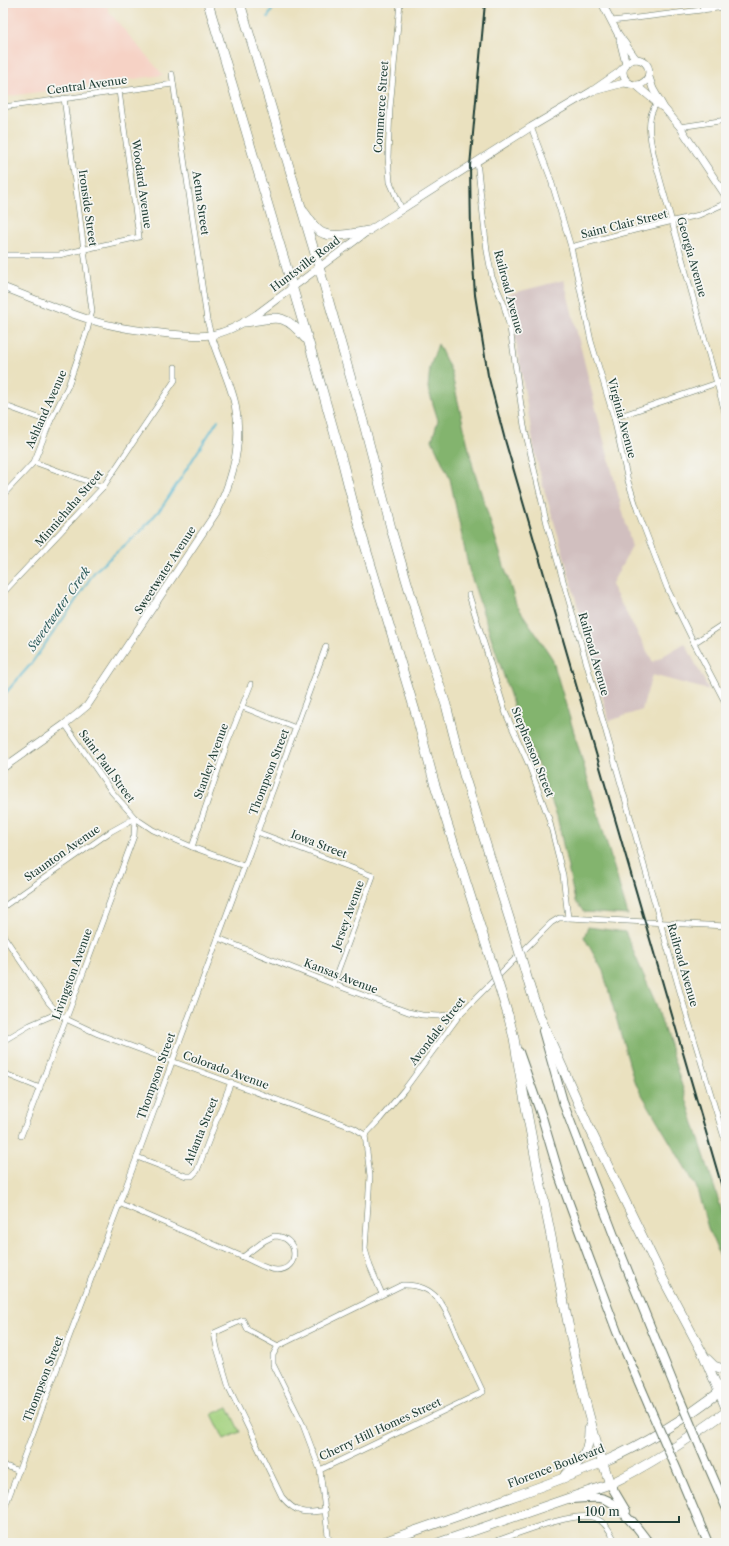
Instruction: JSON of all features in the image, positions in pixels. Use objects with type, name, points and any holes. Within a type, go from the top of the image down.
[{"type":"highway","points":[[208,3],[342,460],[357,519],[416,714],[434,782],[508,1015],[514,1038],[550,1233],[590,1420],[610,1484]]},
{"type":"highway","points":[[240,3],[319,267],[365,428],[394,539],[446,705],[464,775],[540,1017],[622,1196],[704,1356],[723,1389],[726,1408]]},
{"type":"highway","points":[[300,205],[318,231],[329,235],[368,231]]},
{"type":"highway","points":[[245,322],[279,318],[289,321],[296,327],[308,343]]},
{"type":"highway","points":[[704,1356],[714,1366],[726,1370]]},
{"type":"highway","name":"Florence Boulevard","points":[[381,1543],[561,1479],[602,1462],[647,1440],[674,1424],[696,1410],[723,1389]]},
{"type":"highway","points":[[438,1543],[610,1484],[631,1474],[683,1443],[726,1412]]},
{"type":"highway","points":[[561,1479],[583,1458],[589,1440],[590,1420]]},
{"type":"main road","points":[[602,3],[618,34],[636,59]]},
{"type":"main road","points":[[618,34],[625,66],[623,75],[633,85],[664,108]]},
{"type":"main road","points":[[625,66],[632,60],[636,59],[643,61],[648,66],[650,74],[649,77],[653,89],[664,108],[680,127],[726,196]]},
{"type":"main road","name":"Huntsville Road","points":[[3,287],[90,320],[113,326],[188,336],[211,335],[227,330],[245,322],[368,231],[531,127],[592,91],[618,73],[625,66]]},
{"type":"main road","points":[[633,85],[644,83],[649,77]]},
{"type":"main road","name":"Huntsville Road","points":[[592,91],[624,83],[633,85]]},
{"type":"main road","name":"Sweetwater Avenue","points":[[3,768],[65,724],[87,706],[124,653],[217,511],[231,482],[237,452],[237,419],[235,404],[211,335]]},
{"type":"main road","points":[[540,1017],[548,1051],[567,1111],[618,1246],[676,1390],[726,1507]]},
{"type":"main road","points":[[514,1038],[542,1117],[561,1181],[617,1332],[708,1543]]},
{"type":"main road","points":[[610,1484],[634,1525]]},
{"type":"main road","points":[[568,1499],[600,1498],[610,1502],[618,1508],[649,1543]]},
{"type":"street","name":"Commerce Street","points":[[400,3],[390,114],[388,157],[390,182],[402,210]]},
{"type":"street","points":[[702,3],[703,10]]},
{"type":"street","points":[[612,21],[726,7]]},
{"type":"street","name":"Aetna Street","points":[[172,74],[207,320],[211,335]]},
{"type":"street","name":"Central Avenue","points":[[3,107],[173,84]]},
{"type":"street","name":"Woodard Avenue","points":[[3,256],[59,255],[139,237],[119,91]]},
{"type":"street","name":"Ironside Street","points":[[64,98],[92,311],[90,320]]},
{"type":"street","name":"Georgia Avenue","points":[[657,104],[652,109],[650,115],[651,138],[655,160],[726,416]]},
{"type":"street","points":[[680,127],[726,120]]},
{"type":"street","name":"Virginia Avenue","points":[[531,127],[550,177],[571,247],[589,334],[614,418],[628,481],[638,512],[667,588],[694,644],[726,704]]},
{"type":"street","name":"Railroad Avenue","points":[[477,161],[487,251],[492,277],[503,302],[510,328],[524,426],[547,524],[682,999],[725,1133],[726,1144]]},
{"type":"street","name":"Saint Clair Street","points":[[571,247],[699,216],[726,203]]},
{"type":"street","name":"Ashland Avenue","points":[[3,495],[34,462],[50,422],[68,386],[90,320]]},
{"type":"street","name":"Minniehaha Street","points":[[3,594],[103,487],[175,380],[175,367]]},
{"type":"street","points":[[614,418],[726,380]]},
{"type":"street","points":[[3,405],[50,422]]},
{"type":"street","points":[[34,462],[103,487]]},
{"type":"street","name":"Stephenson Street","points":[[469,595],[506,714],[529,765],[549,819],[563,875],[568,918]]},
{"type":"street","points":[[694,644],[726,622]]},
{"type":"street","name":"Thompson Street","points":[[3,1512],[137,1157],[326,646]]},
{"type":"street","name":"Stanley Avenue","points":[[192,847],[251,684]]},
{"type":"street","points":[[242,707],[296,728]]},
{"type":"street","name":"Saint Paul Street","points":[[65,724],[112,792],[135,818],[153,830],[192,847],[244,866]]},
{"type":"street","name":"Staunton Avenue","points":[[3,907],[110,832],[135,818]]},
{"type":"street","name":"Livingston Avenue","points":[[21,1136],[134,836],[135,818]]},
{"type":"street","name":"Iowa Street","points":[[257,832],[373,876]]},
{"type":"street","name":"Jersey Avenue","points":[[333,984],[373,876]]},
{"type":"street","name":"Avondale Street","points":[[365,1135],[404,1090],[462,1013],[551,922],[559,918],[568,918]]},
{"type":"street","points":[[568,918],[726,926]]},
{"type":"street","name":"Colorado Avenue","points":[[3,935],[49,1003],[66,1019],[98,1034],[354,1128],[365,1135]]},
{"type":"street","name":"Kansas Avenue","points":[[218,938],[333,984],[422,1015],[439,1016],[462,1013]]},
{"type":"street","points":[[3,1041],[23,1028],[58,1013]]},
{"type":"street","points":[[3,1073],[40,1088]]},
{"type":"street","name":"Atlanta Street","points":[[137,1157],[186,1176],[192,1176],[197,1171],[231,1082]]},
{"type":"street","points":[[365,1135],[370,1176],[365,1249],[370,1266],[382,1294]]},
{"type":"street","points":[[119,1203],[243,1257],[276,1270],[287,1267],[291,1263],[294,1252],[290,1242],[280,1236],[274,1236],[264,1241],[243,1257]]},
{"type":"street","name":"Cherry Hill Homes Street","points":[[402,1285],[412,1285],[431,1292],[445,1307],[483,1392],[320,1470],[303,1425],[273,1364],[273,1355],[278,1346],[343,1315],[382,1294],[402,1285]]},
{"type":"street","points":[[278,1346],[248,1330],[243,1320],[214,1333],[229,1388],[282,1497],[293,1508],[300,1511],[308,1513],[326,1510]]},
{"type":"street","points":[[3,1465],[19,1472]]},
{"type":"street","points":[[320,1470],[329,1543]]},
{"type":"street","points":[[490,1543],[561,1520],[586,1516],[595,1518],[602,1522],[609,1529],[616,1543]]},
{"type":"shaded area","points":[[3,3],[106,3],[109,12],[163,75],[3,97]]},
{"type":"shaded area","points":[[564,280],[632,547],[611,585],[653,662],[685,643],[709,690],[652,675],[642,710],[609,721],[559,538],[543,486],[535,453],[513,323],[505,295]]},
{"type":"green space","points":[[438,344],[451,371],[473,467],[516,604],[552,658],[628,915],[584,912],[575,901],[557,816],[539,768],[518,719],[469,570],[450,479],[432,440],[438,420],[428,388],[430,367]]},
{"type":"green space","points":[[588,927],[625,932],[656,1004],[726,1224],[726,1271],[708,1228],[696,1186],[634,1081],[603,971],[584,937]]},
{"type":"green space","points":[[228,1407],[240,1432],[224,1439],[212,1414]]},
{"type":"waterway","name":"Sweetwater Creek","points":[[268,17],[276,3]]},
{"type":"waterway","name":"Sweetwater Creek","points":[[3,696],[31,664],[95,571],[140,532],[162,507],[218,420]]},
{"type":"railway","points":[[485,3],[470,166],[471,233],[475,295],[488,375],[505,440],[726,1201]]}]
